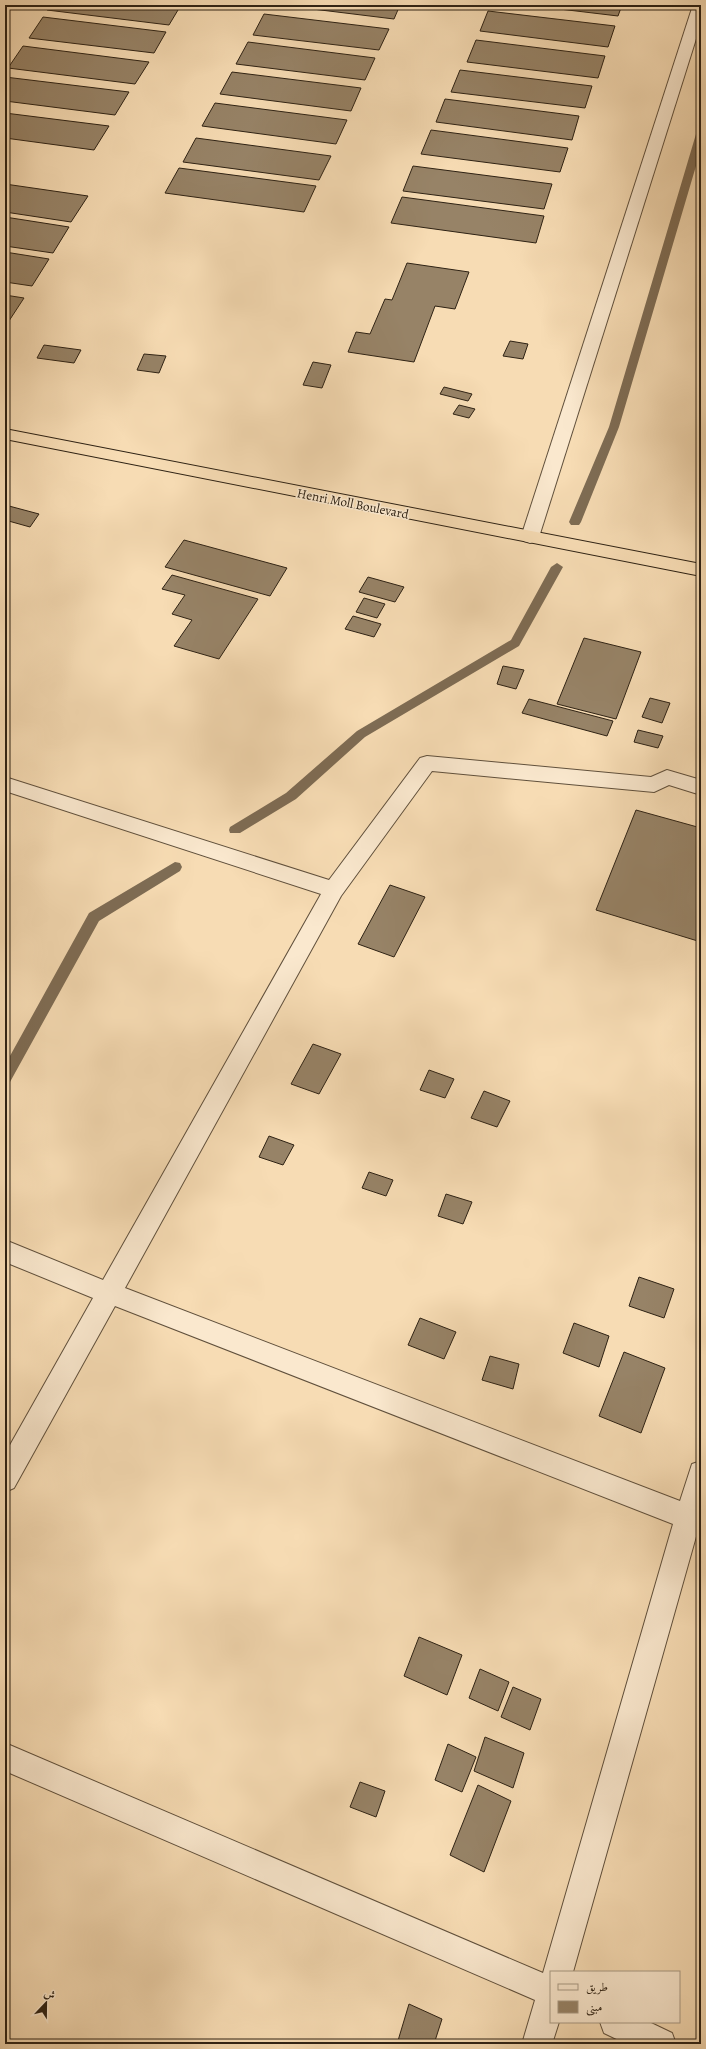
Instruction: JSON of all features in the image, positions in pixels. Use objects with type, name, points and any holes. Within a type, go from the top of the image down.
[{"type":"highway","name":"Henri Moll Boulevard","points":[[5,434],[701,570]]},
{"type":"street","points":[[530,537],[700,5]]},
{"type":"street","points":[[5,1479],[334,890],[427,763],[654,785],[667,777],[701,788]]},
{"type":"street","points":[[5,784],[334,890]]},
{"type":"street","points":[[5,1251],[109,1293],[695,1519]]},
{"type":"street","points":[[558,1971],[695,1519],[701,1473]]},
{"type":"street","points":[[5,1757],[550,1992]]},
{"type":"street","points":[[537,2044],[550,2001]]},
{"type":"street","points":[[617,2023],[661,2044]]},
{"type":"building","points":[[50,5],[181,5],[169,25],[47,10]]},
{"type":"building","points":[[280,5],[400,5],[394,19]]},
{"type":"building","points":[[526,5],[622,5],[618,16]]},
{"type":"building","points":[[488,11],[615,26],[608,47],[480,31]]},
{"type":"building","points":[[264,14],[389,29],[379,50],[253,35]]},
{"type":"building","points":[[43,17],[166,32],[154,53],[29,38]]},
{"type":"building","points":[[476,40],[605,56],[598,78],[467,62]]},
{"type":"building","points":[[248,42],[375,58],[365,80],[236,64]]},
{"type":"building","points":[[23,46],[149,62],[135,84],[8,68]]},
{"type":"building","points":[[460,70],[592,86],[585,108],[451,92]]},
{"type":"building","points":[[232,72],[361,88],[351,111],[220,94]]},
{"type":"building","points":[[5,77],[129,92],[115,115],[5,101]]},
{"type":"building","points":[[445,99],[579,116],[572,140],[436,122]]},
{"type":"building","points":[[215,103],[347,120],[336,144],[202,126]]},
{"type":"building","points":[[5,113],[109,126],[94,150],[5,138]]},
{"type":"building","points":[[431,130],[568,148],[560,172],[421,154]]},
{"type":"building","points":[[196,138],[331,156],[319,180],[183,162]]},
{"type":"building","points":[[413,166],[552,184],[544,209],[403,191]]},
{"type":"building","points":[[179,168],[316,186],[304,212],[165,193]]},
{"type":"building","points":[[5,184],[88,196],[71,222],[5,212]]},
{"type":"building","points":[[402,197],[544,216],[536,243],[391,223]]},
{"type":"building","points":[[5,217],[69,227],[53,253],[5,246]]},
{"type":"building","points":[[5,252],[49,259],[32,286],[5,282]]},
{"type":"building","points":[[407,263],[469,272],[455,309],[435,306],[414,362],[348,352],[356,332],[370,334],[385,299],[392,300]]},
{"type":"building","points":[[5,295],[24,298],[5,327]]},
{"type":"building","points":[[510,341],[528,344],[523,359],[503,356]]},
{"type":"building","points":[[44,345],[81,350],[74,363],[37,358]]},
{"type":"building","points":[[144,354],[166,356],[159,373],[137,370]]},
{"type":"building","points":[[313,362],[331,365],[322,388],[303,385]]},
{"type":"building","points":[[444,387],[472,394],[468,401],[440,394]]},
{"type":"building","points":[[459,405],[475,409],[469,418],[453,414]]},
{"type":"building","points":[[9,506],[39,514],[30,527],[5,520],[5,511]]},
{"type":"building","points":[[184,540],[287,568],[270,596],[165,567]]},
{"type":"building","points":[[172,575],[258,599],[219,659],[174,646],[192,620],[172,614],[185,595],[162,589]]},
{"type":"building","points":[[368,577],[404,587],[395,602],[359,592]]},
{"type":"building","points":[[364,598],[385,604],[377,618],[356,612]]},
{"type":"building","points":[[353,616],[381,624],[374,637],[345,629]]},
{"type":"building","points":[[584,638],[641,652],[616,719],[557,704]]},
{"type":"building","points":[[503,666],[524,670],[516,689],[497,684]]},
{"type":"building","points":[[650,698],[670,703],[662,723],[642,717]]},
{"type":"building","points":[[529,699],[613,721],[607,736],[522,713]]},
{"type":"building","points":[[638,730],[663,736],[658,748],[634,742]]},
{"type":"building","points":[[636,810],[701,828],[701,942],[596,910]]},
{"type":"building","points":[[390,885],[425,897],[394,957],[358,944]]},
{"type":"building","points":[[313,1044],[341,1054],[319,1094],[291,1084]]},
{"type":"building","points":[[429,1070],[454,1079],[445,1098],[420,1090]]},
{"type":"building","points":[[484,1091],[510,1101],[497,1127],[471,1118]]},
{"type":"building","points":[[269,1136],[294,1145],[283,1165],[259,1157]]},
{"type":"building","points":[[369,1172],[393,1180],[386,1196],[362,1188]]},
{"type":"building","points":[[446,1194],[472,1202],[463,1224],[438,1216]]},
{"type":"building","points":[[639,1277],[674,1289],[664,1318],[629,1306]]},
{"type":"building","points":[[420,1318],[456,1332],[444,1359],[408,1345]]},
{"type":"building","points":[[574,1323],[609,1336],[599,1367],[563,1353]]},
{"type":"building","points":[[624,1352],[665,1368],[641,1433],[599,1416]]},
{"type":"building","points":[[490,1356],[519,1364],[513,1389],[482,1380]]},
{"type":"building","points":[[419,1637],[462,1655],[447,1695],[404,1676]]},
{"type":"building","points":[[480,1669],[509,1682],[498,1711],[469,1698]]},
{"type":"building","points":[[513,1687],[541,1699],[530,1730],[501,1717]]},
{"type":"building","points":[[485,1737],[524,1753],[513,1788],[474,1771]]},
{"type":"building","points":[[448,1744],[476,1757],[462,1792],[435,1780]]},
{"type":"building","points":[[360,1782],[385,1791],[376,1817],[350,1807]]},
{"type":"building","points":[[478,1785],[511,1801],[484,1872],[450,1855]]},
{"type":"building","points":[[409,2004],[442,2019],[434,2044],[397,2044]]},
{"type":"waterway","points":[[575,522],[614,427],[701,134]]},
{"type":"waterway","points":[[235,830],[291,796],[361,734],[515,643],[557,567]]},
{"type":"waterway","points":[[5,1078],[94,917],[175,867]]}]
